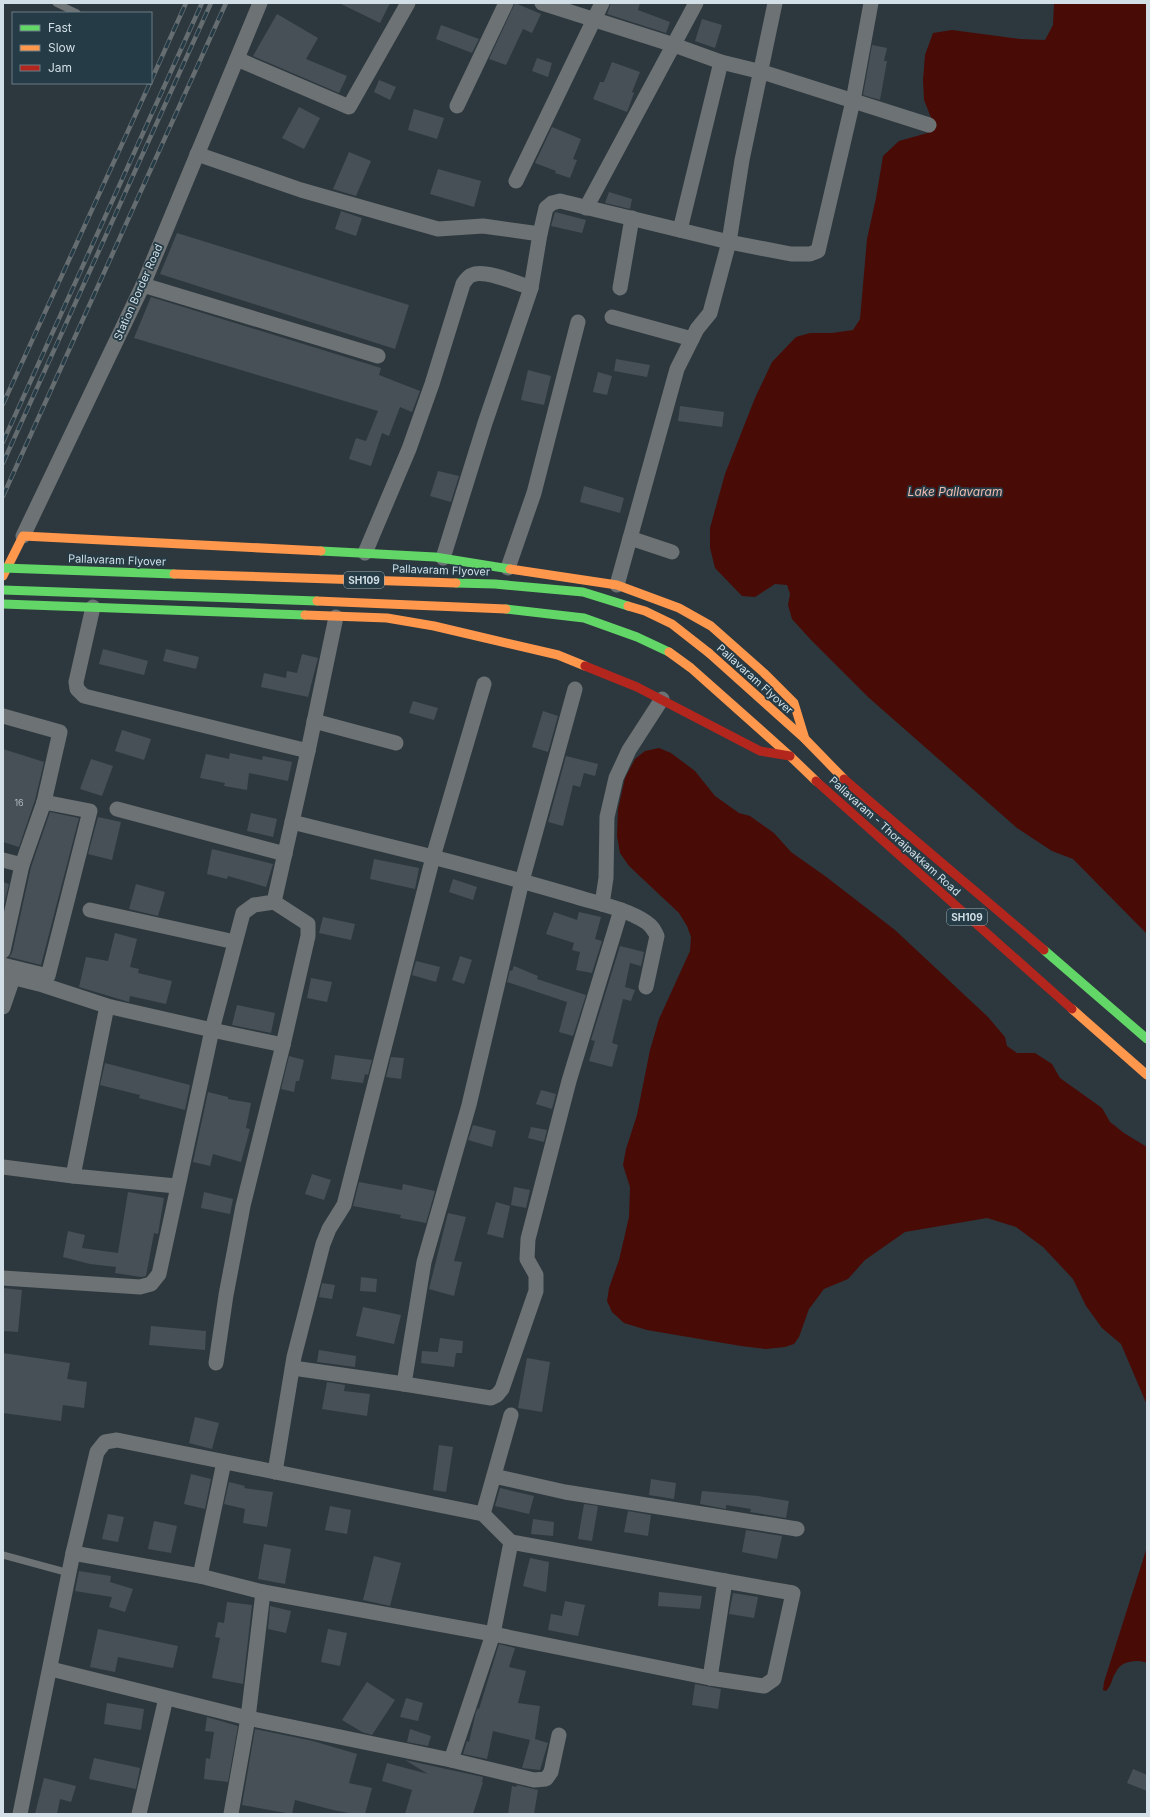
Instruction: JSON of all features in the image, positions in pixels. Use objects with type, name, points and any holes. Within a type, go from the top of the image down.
[{"type":"main road","points":[[23,536],[443,558],[618,585],[679,608],[711,626],[764,673],[794,703],[805,739]]},
{"type":"main road","name":"Station Border Road","points":[[3,576],[23,536]]},
{"type":"main road","name":"Pallavaram Flyover","points":[[3,568],[495,584],[583,592],[645,611],[672,624],[709,653],[805,739]]},
{"type":"main road","name":"SH109","points":[[3,590],[498,608],[584,618],[637,637],[666,650],[691,668],[790,756]]},
{"type":"main road","points":[[3,604],[387,618],[434,626],[558,655],[611,676],[662,699],[760,751],[790,756]]},
{"type":"main road","name":"Pallavaram - Thoraipakkam Road","points":[[805,739],[834,771],[915,842],[971,886],[1147,1039]]},
{"type":"main road","name":"Pallavaram - Thoraipakkam Road","points":[[790,756],[840,804],[1147,1075]]},
{"type":"street","name":"Station Border Road","points":[[23,536],[143,285],[260,3]]},
{"type":"street","points":[[237,59],[350,107],[408,3]]},
{"type":"street","points":[[457,106],[506,3]]},
{"type":"street","points":[[542,3],[674,45],[721,62],[762,72],[929,125]]},
{"type":"street","points":[[516,181],[602,3]]},
{"type":"street","points":[[586,208],[696,3]]},
{"type":"street","points":[[618,585],[676,369],[697,329],[710,313],[728,242],[742,160],[776,3]]},
{"type":"street","points":[[443,558],[485,423],[530,288],[546,208],[552,202],[560,201],[728,242],[791,254],[810,254],[818,251],[853,101],[871,3]]},
{"type":"street","points":[[680,230],[721,62]]},
{"type":"street","points":[[197,154],[301,190],[438,229],[483,226],[540,234]]},
{"type":"street","points":[[620,288],[632,218]]},
{"type":"street","points":[[365,553],[409,449],[432,384],[463,284],[471,275],[479,273],[487,274],[530,288]]},
{"type":"street","points":[[143,285],[378,356]]},
{"type":"street","points":[[612,317],[692,339]]},
{"type":"street","points":[[508,568],[534,493],[578,322]]},
{"type":"street","points":[[630,538],[672,552]]},
{"type":"street","points":[[93,608],[76,682],[77,689],[84,696],[308,751]]},
{"type":"street","points":[[274,902],[308,751],[336,616]]},
{"type":"street","points":[[275,1472],[293,1368],[323,1244],[344,1205],[433,858],[484,684]]},
{"type":"street","points":[[404,1384],[424,1262],[468,1105],[522,880],[575,689]]},
{"type":"street","points":[[602,904],[606,878],[607,817],[616,778],[629,750],[662,699]]},
{"type":"street","points":[[3,716],[60,732],[44,802],[22,865],[3,951]]},
{"type":"street","points":[[314,721],[396,743]]},
{"type":"street","points":[[3,965],[48,976],[90,811],[44,802]]},
{"type":"street","points":[[117,809],[285,854]]},
{"type":"street","points":[[292,822],[522,880],[621,910],[646,922],[654,928],[657,936],[646,987]]},
{"type":"street","points":[[3,860],[22,865]]},
{"type":"street","points":[[3,1278],[140,1288],[151,1284],[158,1274],[176,1186],[212,1030],[243,913],[254,905],[274,902],[308,924],[308,936],[283,1045],[243,1206],[226,1294],[216,1363]]},
{"type":"street","points":[[90,910],[235,942]]},
{"type":"street","points":[[293,1368],[491,1398],[497,1395],[502,1389],[536,1291],[536,1275],[527,1259],[528,1239],[569,1081],[621,910]]},
{"type":"street","points":[[3,1006],[8,977],[43,985],[107,1006],[283,1045]]},
{"type":"street","points":[[73,1176],[107,1006]]},
{"type":"street","points":[[3,1167],[73,1176],[176,1186]]},
{"type":"street","points":[[483,1514],[511,1415]]},
{"type":"street","points":[[20,1814],[51,1669],[73,1553],[97,1452],[105,1442],[117,1440],[483,1514],[511,1542],[793,1593],[774,1679],[764,1686],[710,1678],[493,1634],[263,1592],[200,1576],[73,1553]]},
{"type":"street","points":[[200,1576],[224,1462]]},
{"type":"street","points":[[494,1476],[565,1492],[797,1529]]},
{"type":"street","points":[[451,1760],[493,1634],[511,1542]]},
{"type":"street","points":[[710,1678],[725,1581]]},
{"type":"street","points":[[231,1814],[248,1718],[263,1592]]},
{"type":"street","points":[[51,1669],[248,1718],[451,1760],[534,1780],[546,1779],[551,1772],[559,1736]]},
{"type":"street","points":[[139,1814],[166,1698]]},
{"type":"lane","points":[[56,3],[75,12]]},
{"type":"lane","points":[[3,1555],[69,1572]]},
{"type":"water","name":"Lake Pallavaram","points":[[1054,3],[1147,3],[1147,934],[1073,859],[1052,851],[1017,828],[868,697],[792,619],[788,605],[790,594],[787,585],[775,584],[755,597],[742,596],[715,568],[710,548],[710,528],[725,474],[755,398],[772,362],[796,337],[810,333],[832,333],[853,330],[860,319],[867,239],[883,156],[899,141],[931,132],[932,120],[924,100],[923,80],[925,55],[933,33],[952,30],[1020,39],[1045,40],[1053,25]]},
{"type":"water","points":[[659,748],[671,753],[695,771],[715,796],[739,813],[750,816],[774,833],[791,852],[825,876],[895,930],[988,1017],[1005,1037],[1007,1046],[1017,1053],[1035,1053],[1052,1064],[1060,1078],[1102,1108],[1110,1122],[1124,1133],[1147,1147],[1147,1405],[1121,1344],[1102,1328],[1086,1306],[1073,1279],[1043,1247],[1016,1227],[987,1218],[905,1232],[865,1260],[848,1279],[824,1289],[809,1309],[799,1337],[794,1344],[785,1347],[766,1349],[741,1346],[647,1330],[624,1323],[612,1312],[607,1301],[609,1288],[619,1260],[629,1217],[630,1187],[623,1165],[626,1149],[637,1115],[650,1050],[659,1019],[690,951],[691,937],[687,926],[679,913],[629,866],[620,853],[617,836],[618,809],[625,778],[635,759],[645,751]]},
{"type":"water","points":[[1147,1547],[1147,1663],[1134,1661],[1122,1665],[1114,1674],[1110,1686],[1106,1691],[1103,1690],[1104,1682]]},
{"type":"building","points":[[339,3],[390,3],[380,23]]},
{"type":"building","points":[[515,3],[541,14],[532,33],[523,29],[506,65],[489,59]]},
{"type":"building","points":[[611,3],[640,3],[638,10],[670,22],[666,33],[607,14]]},
{"type":"building","points":[[277,14],[318,38],[306,59],[347,76],[339,93],[253,56]]},
{"type":"building","points":[[702,19],[722,25],[715,48],[695,41]]},
{"type":"building","points":[[441,25],[479,39],[472,53],[436,39]]},
{"type":"building","points":[[872,45],[887,48],[884,61],[887,61],[880,100],[863,95]]},
{"type":"building","points":[[537,58],[552,63],[548,77],[532,71]]},
{"type":"building","points":[[612,62],[640,72],[632,92],[634,93],[627,112],[593,99],[600,82],[604,82]]},
{"type":"building","points":[[379,80],[396,87],[390,100],[374,92]]},
{"type":"building","points":[[299,107],[320,118],[304,149],[282,138]]},
{"type":"building","points":[[414,109],[444,118],[437,139],[408,130]]},
{"type":"building","points":[[552,127],[581,139],[573,159],[577,160],[570,178],[555,173],[556,171],[535,163]]},
{"type":"building","points":[[349,152],[371,161],[356,196],[333,189]]},
{"type":"building","points":[[438,169],[481,181],[474,207],[430,194]]},
{"type":"building","points":[[609,192],[632,199],[630,209],[605,203]]},
{"type":"building","points":[[341,211],[362,218],[356,236],[335,229]]},
{"type":"building","points":[[555,212],[586,220],[582,233],[551,226]]},
{"type":"building","points":[[177,233],[409,305],[395,349],[160,274]]},
{"type":"building","points":[[151,297],[381,368],[379,375],[420,391],[412,412],[400,407],[389,436],[382,433],[371,466],[349,459],[356,438],[366,441],[378,411],[134,338]]},
{"type":"building","points":[[616,359],[650,365],[647,377],[614,371]]},
{"type":"building","points":[[528,370],[551,376],[544,405],[521,400]]},
{"type":"building","points":[[598,372],[612,376],[607,395],[593,392]]},
{"type":"building","points":[[680,406],[724,412],[722,427],[678,421]]},
{"type":"building","points":[[438,471],[459,476],[451,502],[430,496]]},
{"type":"building","points":[[584,486],[624,498],[620,513],[580,502]]},
{"type":"building","points":[[103,649],[148,661],[144,675],[99,664]]},
{"type":"building","points":[[166,649],[199,657],[196,669],[163,661]]},
{"type":"building","points":[[302,654],[318,658],[308,697],[261,687],[264,673],[286,678],[287,671],[297,673]]},
{"type":"building","points":[[413,701],[438,708],[434,720],[409,713]]},
{"type":"building","points":[[543,711],[558,716],[548,752],[532,747]]},
{"type":"building","points":[[122,730],[151,739],[144,760],[115,751]]},
{"type":"building","points":[[3,749],[44,762],[35,800],[19,847],[3,842]]},
{"type":"building","points":[[230,753],[262,760],[263,756],[292,762],[288,781],[249,773],[247,790],[224,786],[225,783],[200,778],[206,754],[229,759]]},
{"type":"building","points":[[566,756],[598,764],[595,776],[584,773],[580,787],[573,785],[563,826],[548,822]]},
{"type":"building","points":[[91,759],[113,766],[102,796],[80,789]]},
{"type":"building","points":[[50,812],[79,818],[41,965],[9,957],[12,953],[31,867]]},
{"type":"building","points":[[251,813],[277,819],[273,837],[247,831]]},
{"type":"building","points":[[98,817],[121,822],[112,860],[88,854]]},
{"type":"building","points":[[212,849],[273,864],[266,887],[228,876],[227,879],[207,874]]},
{"type":"building","points":[[374,859],[419,868],[415,889],[370,879]]},
{"type":"building","points":[[453,879],[477,887],[473,900],[449,892]]},
{"type":"building","points":[[3,882],[9,884],[3,909]]},
{"type":"building","points":[[136,884],[165,892],[158,916],[129,909]]},
{"type":"building","points":[[554,912],[577,920],[579,912],[601,917],[595,939],[602,941],[592,973],[576,970],[580,952],[572,950],[574,943],[546,934]]},
{"type":"building","points":[[323,917],[355,924],[351,940],[319,933]]},
{"type":"building","points":[[115,933],[137,939],[130,967],[139,969],[138,973],[172,981],[166,1004],[130,996],[129,1002],[79,987],[86,957],[108,961]]},
{"type":"building","points":[[620,946],[644,952],[641,966],[630,963],[625,987],[635,990],[631,1001],[623,999],[612,1043],[618,1045],[612,1067],[589,1061],[595,1041],[591,1040]]},
{"type":"building","points":[[460,956],[472,960],[464,984],[452,980]]},
{"type":"building","points":[[416,961],[440,967],[436,982],[412,975]]},
{"type":"building","points":[[514,966],[538,976],[537,979],[586,995],[573,1036],[559,1032],[567,1002],[507,982],[510,970],[512,971]]},
{"type":"building","points":[[311,978],[332,982],[327,1002],[307,998]]},
{"type":"building","points":[[237,1005],[275,1013],[271,1033],[232,1025]]},
{"type":"building","points":[[335,1055],[372,1060],[368,1075],[365,1074],[363,1083],[331,1079]]},
{"type":"building","points":[[289,1056],[304,1060],[299,1081],[296,1081],[294,1092],[281,1089]]},
{"type":"building","points":[[391,1057],[404,1058],[401,1079],[386,1077]]},
{"type":"building","points":[[105,1063],[190,1085],[185,1110],[139,1098],[140,1095],[100,1085]]},
{"type":"building","points":[[541,1090],[556,1094],[552,1109],[536,1104]]},
{"type":"building","points":[[208,1092],[228,1097],[228,1099],[251,1103],[246,1128],[250,1129],[241,1162],[213,1154],[210,1166],[193,1162]]},
{"type":"building","points":[[473,1125],[496,1131],[492,1147],[468,1140]]},
{"type":"building","points":[[531,1127],[547,1130],[544,1142],[528,1138]]},
{"type":"building","points":[[312,1174],[331,1180],[324,1200],[305,1194]]},
{"type":"building","points":[[359,1182],[402,1190],[403,1184],[435,1191],[426,1223],[400,1218],[401,1215],[353,1206]]},
{"type":"building","points":[[514,1187],[530,1190],[526,1208],[511,1205]]},
{"type":"building","points":[[128,1192],[164,1198],[158,1234],[154,1233],[146,1276],[141,1277],[115,1273],[116,1267],[90,1264],[63,1257],[68,1231],[85,1235],[82,1248],[118,1253]]},
{"type":"building","points":[[204,1192],[233,1199],[230,1214],[201,1208]]},
{"type":"building","points":[[496,1202],[510,1206],[503,1238],[487,1234]]},
{"type":"building","points":[[448,1213],[466,1217],[454,1261],[462,1262],[454,1296],[429,1289]]},
{"type":"building","points":[[361,1277],[377,1279],[376,1292],[360,1291]]},
{"type":"building","points":[[322,1283],[335,1285],[332,1299],[319,1297]]},
{"type":"building","points":[[3,1288],[22,1290],[18,1332],[3,1331]]},
{"type":"building","points":[[363,1307],[401,1315],[394,1344],[356,1336]]},
{"type":"building","points":[[151,1326],[206,1331],[205,1350],[149,1345]]},
{"type":"building","points":[[440,1338],[463,1341],[462,1353],[456,1353],[454,1367],[421,1363],[422,1351],[438,1352]]},
{"type":"building","points":[[319,1350],[356,1356],[355,1367],[317,1362]]},
{"type":"building","points":[[3,1353],[70,1363],[67,1379],[87,1382],[84,1408],[63,1405],[61,1421],[3,1413]]},
{"type":"building","points":[[527,1358],[550,1362],[542,1412],[518,1408]]},
{"type":"building","points":[[327,1382],[345,1385],[344,1391],[370,1394],[367,1416],[322,1409]]},
{"type":"building","points":[[195,1417],[219,1423],[212,1449],[189,1443]]},
{"type":"building","points":[[439,1445],[453,1447],[446,1492],[433,1490]]},
{"type":"building","points":[[191,1474],[211,1479],[205,1509],[184,1504]]},
{"type":"building","points":[[651,1479],[676,1483],[674,1499],[649,1495]]},
{"type":"building","points":[[229,1482],[245,1486],[244,1488],[273,1492],[267,1527],[243,1523],[245,1509],[224,1504]]},
{"type":"building","points":[[500,1488],[534,1496],[529,1514],[495,1506]]},
{"type":"building","points":[[702,1491],[758,1496],[789,1501],[786,1518],[750,1512],[751,1509],[726,1505],[726,1509],[700,1504]]},
{"type":"building","points":[[584,1504],[598,1506],[592,1541],[578,1539]]},
{"type":"building","points":[[330,1506],[351,1510],[347,1534],[325,1530]]},
{"type":"building","points":[[628,1511],[651,1515],[648,1536],[624,1532]]},
{"type":"building","points":[[108,1514],[124,1517],[118,1542],[102,1539]]},
{"type":"building","points":[[533,1519],[554,1522],[553,1536],[531,1534]]},
{"type":"building","points":[[154,1521],[177,1526],[171,1553],[148,1549]]},
{"type":"building","points":[[746,1530],[782,1536],[777,1559],[742,1552]]},
{"type":"building","points":[[264,1544],[291,1549],[285,1584],[258,1579]]},
{"type":"building","points":[[374,1556],[401,1563],[390,1606],[363,1600]]},
{"type":"building","points":[[530,1558],[549,1562],[546,1592],[523,1586]]},
{"type":"building","points":[[79,1571],[111,1576],[110,1582],[133,1589],[125,1612],[109,1607],[112,1597],[75,1591]]},
{"type":"building","points":[[659,1592],[702,1596],[700,1609],[658,1606]]},
{"type":"building","points":[[733,1593],[758,1597],[754,1618],[729,1614]]},
{"type":"building","points":[[565,1601],[585,1605],[578,1636],[548,1630],[551,1614],[562,1616]]},
{"type":"building","points":[[227,1602],[252,1605],[243,1684],[212,1678],[220,1638],[215,1637],[218,1622],[224,1623]]},
{"type":"building","points":[[270,1606],[291,1611],[286,1633],[268,1629]]},
{"type":"building","points":[[98,1629],[178,1646],[173,1668],[118,1657],[115,1672],[90,1667]]},
{"type":"building","points":[[328,1629],[347,1633],[340,1666],[321,1662]]},
{"type":"building","points":[[499,1644],[515,1648],[509,1667],[526,1671],[518,1703],[540,1706],[535,1739],[548,1743],[540,1770],[522,1768],[530,1740],[493,1731],[487,1759],[463,1754],[467,1741],[469,1742],[476,1712],[478,1708],[479,1709]]},
{"type":"building","points":[[367,1682],[395,1700],[372,1735],[362,1732],[342,1720]]},
{"type":"building","points":[[695,1684],[721,1689],[718,1709],[692,1705]]},
{"type":"building","points":[[406,1698],[423,1703],[418,1721],[400,1717]]},
{"type":"building","points":[[107,1703],[144,1709],[141,1730],[104,1724]]},
{"type":"building","points":[[207,1717],[238,1726],[228,1782],[204,1779],[206,1758],[210,1759],[214,1732],[205,1731]]},
{"type":"building","points":[[255,1729],[313,1741],[357,1754],[349,1783],[372,1788],[365,1814],[354,1814],[333,1810],[295,1800],[292,1814],[242,1805]]},
{"type":"building","points":[[410,1729],[431,1736],[428,1746],[407,1742]]},
{"type":"building","points":[[94,1758],[140,1768],[136,1789],[89,1779]]},
{"type":"building","points":[[405,1760],[483,1777],[483,1782],[473,1814],[405,1814],[412,1790],[382,1781],[387,1763],[428,1774]]},
{"type":"building","points":[[1133,1769],[1147,1775],[1147,1791],[1127,1783]]},
{"type":"building","points":[[44,1778],[76,1786],[71,1802],[60,1799],[57,1814],[35,1814]]},
{"type":"building","points":[[517,1785],[538,1790],[534,1814],[508,1814],[512,1786],[516,1787]]},
{"type":"railway","points":[[152,79],[186,3]]},
{"type":"railway","points":[[3,442],[202,3]]},
{"type":"railway","points":[[3,463],[211,3]]},
{"type":"railway","points":[[3,496],[226,3]]},
{"type":"railway","points":[[3,404],[150,84]]},
{"type":"traffic: fast","points":[[321,551],[435,557],[510,569]]},
{"type":"traffic: fast","points":[[3,568],[174,574]]},
{"type":"traffic: fast","points":[[456,583],[495,584],[583,592],[628,606]]},
{"type":"traffic: fast","points":[[3,590],[317,601]]},
{"type":"traffic: fast","points":[[3,604],[305,615]]},
{"type":"traffic: fast","points":[[506,609],[584,618],[637,637],[669,652]]},
{"type":"traffic: fast","points":[[1044,950],[1147,1039]]},
{"type":"traffic: slow","points":[[3,576],[23,536],[321,551]]},
{"type":"traffic: slow","points":[[510,569],[617,585],[679,608],[711,626],[764,673],[794,703],[805,739]]},
{"type":"traffic: slow","points":[[174,574],[456,583]]},
{"type":"traffic: slow","points":[[317,601],[506,609]]},
{"type":"traffic: slow","points":[[628,606],[645,611],[672,624],[709,653]]},
{"type":"traffic: slow","points":[[305,615],[387,618],[434,626],[558,655],[585,666]]},
{"type":"traffic: slow","points":[[669,652],[691,668],[816,781]]},
{"type":"traffic: slow","points":[[709,653],[805,739],[844,779]]},
{"type":"traffic: slow","points":[[1072,1009],[1147,1075]]},
{"type":"traffic: jam","points":[[585,666],[637,687],[760,751],[790,756]]},
{"type":"traffic: jam","points":[[844,779],[1044,950]]},
{"type":"traffic: jam","points":[[816,781],[1072,1009]]}]
